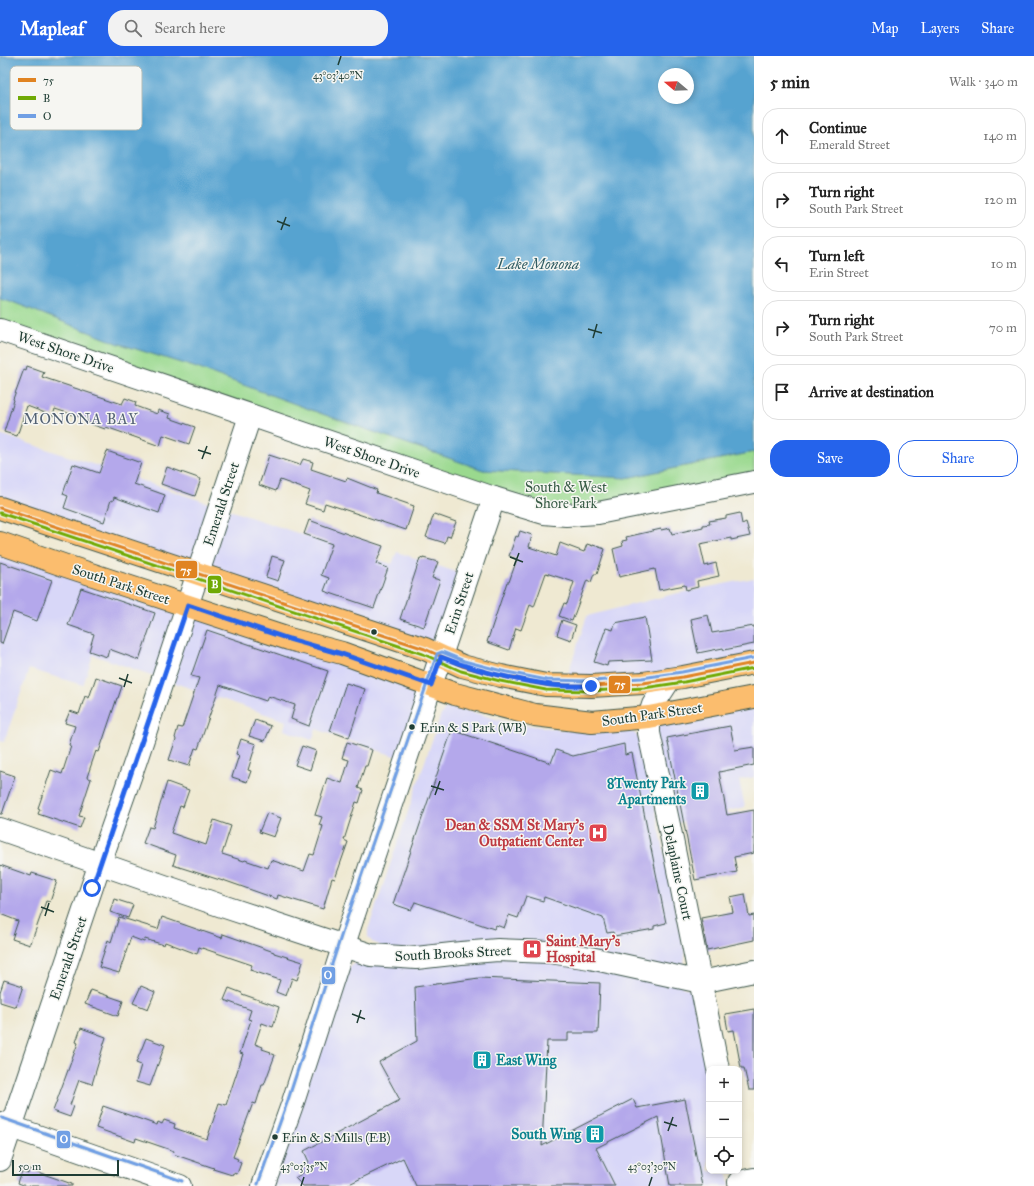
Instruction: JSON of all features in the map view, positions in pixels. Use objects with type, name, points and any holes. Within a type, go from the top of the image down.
[{"type":"main road","points":[[0,508],[425,649],[462,666],[501,676],[546,685],[591,686],[643,683],[754,663]]},
{"type":"main road","name":"South Park Street","points":[[0,543],[289,639],[342,654],[455,694],[535,715],[592,722],[649,717],[754,697]]},
{"type":"street","name":"West Shore Drive","points":[[2,335],[494,498],[544,512],[566,515],[598,513],[754,482]]},
{"type":"street","name":"Emerald Street","points":[[0,1160],[6,1125],[139,752],[250,416]]},
{"type":"street","name":"Erin Street","points":[[264,1186],[494,498]]},
{"type":"street","name":"Delaplaine Court","points":[[670,679],[653,705],[649,717],[649,733],[717,1066]]},
{"type":"street","name":"South Brooks Street","points":[[0,829],[222,906],[372,955],[416,958],[498,950],[562,953],[701,982],[754,971]]},
{"type":"street","points":[[6,1125],[180,1186]]},
{"type":"shaded area","points":[[0,434],[392,564],[397,552],[468,576],[441,657],[0,508]]},
{"type":"shaded area","points":[[0,543],[431,685],[406,760],[316,729],[312,740],[284,730],[286,721],[93,655],[83,685],[29,669],[4,742],[0,741]]},
{"type":"shaded area","points":[[754,578],[754,663],[567,685],[569,671],[587,616],[674,594]]},
{"type":"shaded area","points":[[754,697],[754,777],[739,780],[745,807],[669,825],[649,717]]},
{"type":"shaded area","name":"Saint Mary's Hospital","points":[[448,707],[458,708],[518,724],[587,732],[625,731],[634,733],[638,737],[642,744],[685,953],[682,987],[691,990],[708,1066],[706,1066],[706,1174],[728,1174],[730,1186],[271,1186],[348,970],[355,963],[364,963],[380,945],[372,942],[368,937],[368,930],[440,717]]},
{"type":"green space","name":"South & West Shore Park","points":[[0,298],[117,343],[197,368],[328,416],[483,470],[626,478],[754,452],[754,482],[566,515],[0,322]]},
{"type":"water","name":"Lake Monona","points":[[0,56],[754,56],[754,452],[626,478],[483,470],[328,416],[197,368],[117,343],[0,298]]},
{"type":"building","points":[[27,366],[44,372],[42,377],[122,404],[125,398],[136,402],[135,406],[157,414],[158,410],[170,414],[169,418],[195,427],[189,444],[163,435],[160,446],[106,427],[105,429],[88,423],[89,420],[55,409],[53,416],[27,406],[17,436],[4,432],[14,400],[13,399],[24,369],[26,370]]},
{"type":"building","points":[[107,451],[141,463],[134,484],[165,495],[159,513],[114,497],[113,501],[111,500],[104,522],[64,508],[68,496],[63,494],[73,464],[99,473]]},
{"type":"building","points":[[269,455],[300,465],[303,459],[313,462],[311,469],[346,481],[347,478],[377,490],[376,493],[414,506],[406,530],[325,503],[323,510],[305,504],[310,491],[280,480],[276,491],[259,485]]},
{"type":"building","points":[[167,467],[201,479],[195,496],[161,484]]},
{"type":"building","points":[[740,513],[742,524],[746,522],[750,536],[700,544],[705,566],[716,563],[719,576],[697,581],[698,587],[686,590],[685,585],[659,590],[655,569],[619,577],[613,549],[623,546],[622,541],[627,540],[626,537],[670,528],[672,534],[703,527],[703,525],[710,524],[709,521],[726,518],[726,516]]},
{"type":"building","points":[[434,514],[456,522],[450,537],[447,536],[445,543],[426,537]]},
{"type":"building","points":[[309,520],[383,546],[376,564],[388,568],[374,608],[324,591],[329,578],[321,575],[332,544],[304,534]]},
{"type":"building","points":[[520,531],[532,535],[529,547],[556,556],[560,543],[584,552],[587,544],[605,549],[597,574],[594,574],[591,582],[587,580],[572,621],[559,616],[564,603],[567,604],[574,582],[546,573],[534,607],[530,605],[521,630],[516,628],[509,650],[487,642],[507,582],[509,582],[517,559],[509,556],[516,536],[518,537]]},
{"type":"building","points":[[272,556],[285,560],[278,581],[266,577]]},
{"type":"building","points":[[420,558],[438,562],[432,578],[440,580],[424,627],[400,619]]},
{"type":"building","points":[[0,562],[52,580],[37,621],[13,612],[2,644],[0,643]]},
{"type":"building","points":[[81,588],[155,613],[139,660],[109,649],[107,657],[89,651],[94,634],[68,625]]},
{"type":"building","points":[[708,615],[712,633],[754,626],[754,644],[698,653],[691,619]]},
{"type":"building","points":[[645,617],[652,660],[608,662],[607,666],[594,662],[606,628],[613,630],[615,623]]},
{"type":"building","points":[[562,620],[576,625],[571,640],[557,635]]},
{"type":"building","points":[[207,630],[328,671],[309,726],[291,719],[295,705],[268,696],[266,701],[220,685],[198,749],[195,748],[189,766],[169,760],[176,739],[178,727],[182,728],[199,678],[191,676]]},
{"type":"building","points":[[96,677],[122,686],[99,752],[96,751],[87,777],[91,779],[79,816],[84,817],[80,828],[38,814],[40,809],[38,808],[51,770],[62,774],[71,746],[69,745],[75,726],[65,723],[70,711],[79,714],[85,696],[89,698]]},
{"type":"building","points":[[346,683],[365,689],[349,738],[330,731]]},
{"type":"building","points":[[255,720],[271,726],[265,741],[249,736]]},
{"type":"building","name":"8Twenty Park Apartments","points":[[730,726],[735,750],[754,747],[754,765],[719,772],[727,815],[754,810],[754,853],[734,857],[737,872],[695,880],[667,738]]},
{"type":"building","points":[[452,730],[551,763],[556,750],[573,756],[624,744],[625,755],[632,753],[666,923],[654,926],[654,929],[614,936],[613,932],[607,933],[603,918],[544,897],[543,901],[526,896],[518,918],[509,915],[504,928],[496,925],[494,929],[415,902],[411,910],[393,904]]},
{"type":"building","points":[[241,739],[256,744],[248,770],[251,771],[247,782],[232,777],[239,755],[236,754]]},
{"type":"building","points":[[347,742],[372,750],[358,788],[363,790],[359,803],[356,802],[344,840],[348,842],[335,879],[332,878],[323,909],[278,895],[277,899],[223,880],[173,865],[176,855],[143,843],[149,827],[153,828],[167,782],[189,790],[183,807],[180,806],[171,833],[206,845],[214,820],[231,826],[222,854],[268,868],[271,860],[304,871],[310,854],[314,855],[323,826],[319,825],[322,817],[315,815],[327,778],[342,783],[349,760],[342,758]]},
{"type":"building","points":[[302,746],[316,751],[310,770],[295,765]]},
{"type":"building","points":[[0,771],[15,776],[2,814],[0,814]]},
{"type":"building","points":[[267,813],[281,818],[274,837],[259,832]]},
{"type":"building","points":[[0,865],[31,876],[32,873],[57,881],[50,902],[46,901],[30,945],[12,939],[18,921],[0,914]]},
{"type":"building","points":[[745,894],[749,916],[754,915],[754,940],[707,950],[701,918],[733,912],[730,897]]},
{"type":"building","points":[[114,899],[133,905],[128,918],[110,912]]},
{"type":"building","points":[[119,917],[158,929],[162,917],[222,938],[223,934],[303,962],[297,980],[292,978],[286,996],[276,992],[280,980],[250,970],[252,965],[199,947],[197,954],[165,942],[164,945],[145,939],[144,942],[131,937],[119,973],[99,967],[108,940],[111,942]]},
{"type":"building","points":[[479,978],[600,983],[598,1033],[568,1033],[568,1041],[547,1041],[542,1146],[633,1099],[637,1108],[685,1099],[702,1186],[670,1186],[658,1117],[596,1148],[615,1186],[416,1186],[403,1158],[345,1186],[303,1186],[295,1178],[303,1173],[301,1168],[309,1162],[304,1151],[400,1100],[379,1062],[417,1041],[415,987]]},
{"type":"building","points":[[4,980],[23,986],[16,1007],[0,1002],[0,992]]},
{"type":"building","points":[[141,986],[155,992],[148,1009],[133,1003]]},
{"type":"building","points":[[229,988],[279,1007],[273,1027],[262,1023],[255,1044],[263,1047],[262,1049],[275,1055],[264,1085],[262,1085],[256,1104],[253,1103],[233,1157],[238,1159],[237,1161],[241,1163],[237,1174],[233,1173],[232,1175],[213,1169],[214,1168],[173,1154],[174,1151],[136,1138],[135,1142],[96,1128],[103,1106],[157,1125],[158,1122],[162,1124],[164,1120],[175,1124],[174,1128],[207,1139],[219,1103],[226,1105],[243,1054],[240,1053],[251,1020],[248,1019],[251,1010],[224,1000]]},
{"type":"building","points":[[91,990],[123,1001],[118,1016],[85,1004]]},
{"type":"building","points":[[754,1009],[754,1090],[749,1090],[744,1068],[741,1066],[734,1030],[728,1031],[725,1014]]},
{"type":"building","points":[[81,1028],[106,1037],[92,1084],[79,1080],[70,1105],[74,1106],[70,1117],[53,1111],[78,1043],[76,1042]]},
{"type":"building","points":[[146,1038],[165,1045],[150,1086],[136,1082],[141,1065],[136,1063]]},
{"type":"building","points":[[29,1169],[72,1184],[72,1186],[26,1186],[18,1183],[22,1171],[28,1173]]},
{"type":"transit line","name":"75","points":[[0,508],[425,649],[462,666],[501,676],[546,685],[591,686],[643,683],[754,663]]},
{"type":"transit line","name":"B","points":[[0,513],[423,654],[461,671],[500,681],[546,690],[591,691],[644,688],[684,682],[754,668]]},
{"type":"transit line","name":"O","points":[[258,1184],[288,1100],[344,927],[437,654],[442,652],[464,661],[502,671],[547,680],[591,681],[642,678],[753,658]]},
{"type":"transit line","name":"O","points":[[2,1118],[182,1181]]},
{"type":"place","name":"Erin & S Park (WB)","points":[[412,727]]},
{"type":"place","name":"8Twenty Park Apartments","points":[[700,791]]},
{"type":"place","name":"Dean & SSM St Mary's Outpatient Center","points":[[598,833]]},
{"type":"place","name":"Saint Mary's Hospital","points":[[532,949]]},
{"type":"place","name":"East Wing","points":[[482,1060]]},
{"type":"place","name":"South Wing","points":[[595,1134]]},
{"type":"place","name":"Erin & S Mills (EB)","points":[[275,1137]]},
{"type":"district","name":"MONONA BAY","points":[[81,419]]},
{"type":"route","points":[[92,888],[188,605],[289,639],[342,654],[431,685],[441,657],[462,666],[546,685],[591,686]]}]
